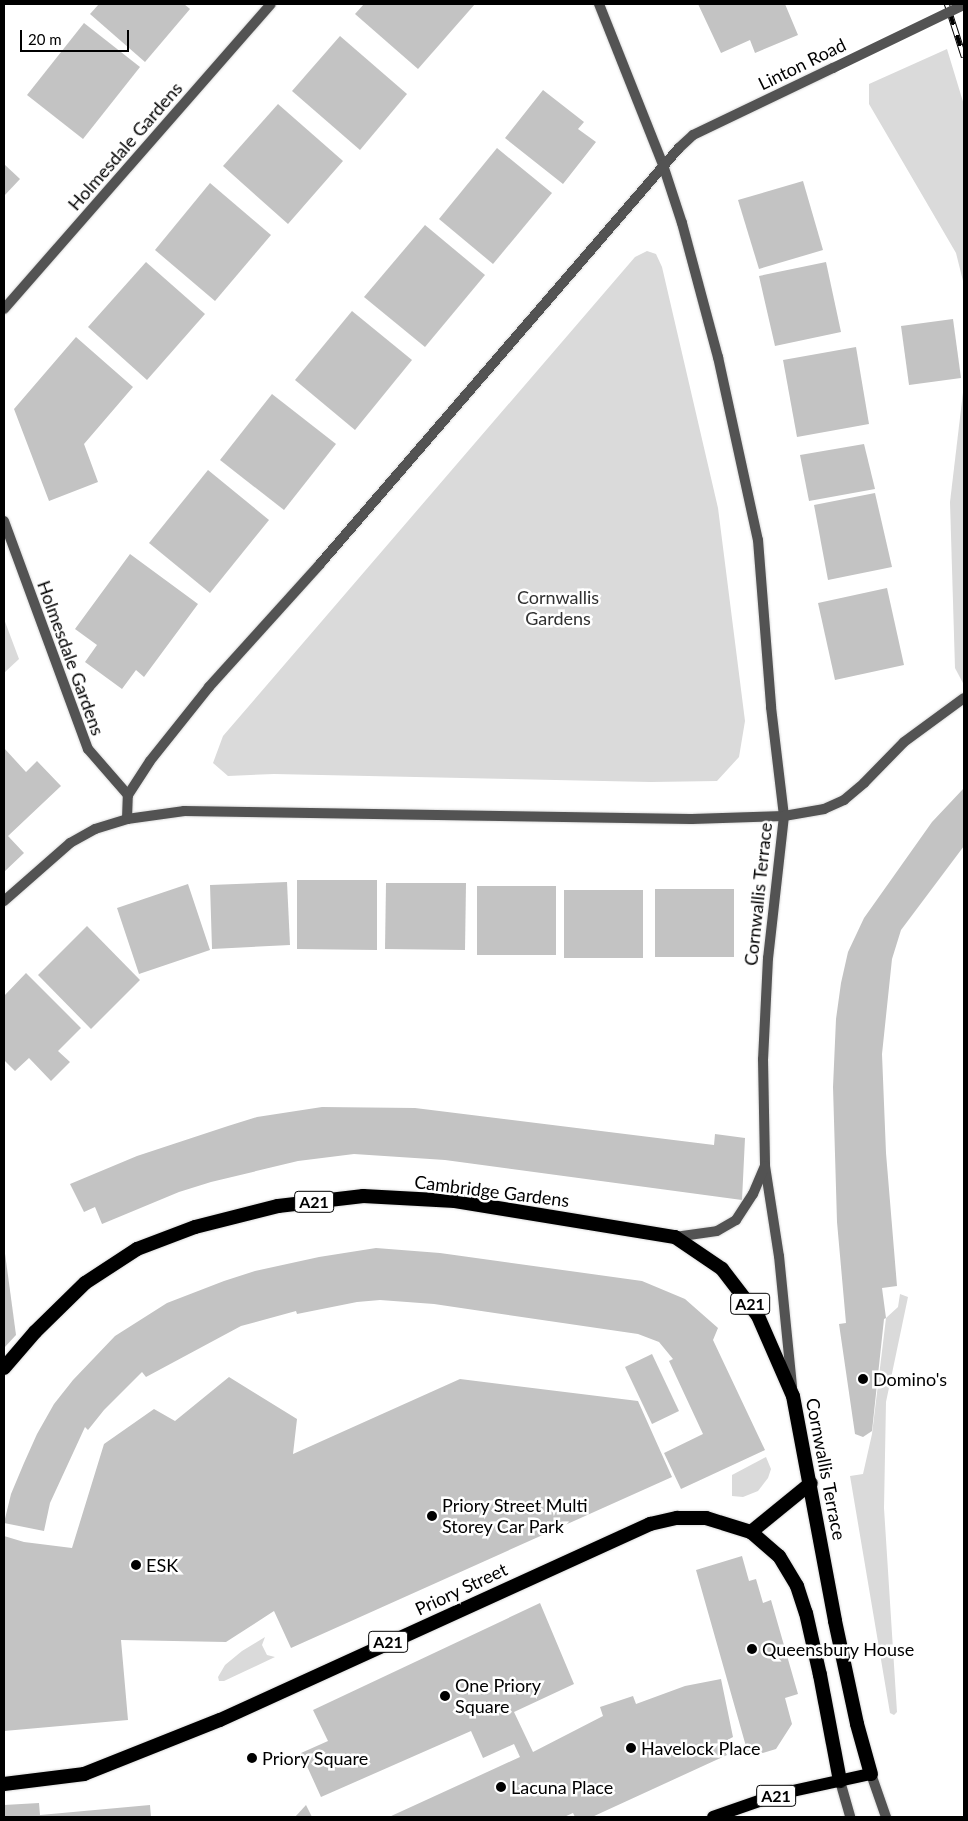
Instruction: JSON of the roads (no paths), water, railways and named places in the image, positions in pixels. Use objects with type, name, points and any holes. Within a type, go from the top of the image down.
[{"type":"highway","name":"Cambridge Gardens","points":[[4,1368],[34,1332],[85,1283],[137,1249],[195,1227],[278,1206],[363,1196],[455,1201],[675,1237],[722,1269],[758,1316],[793,1396]]},
{"type":"highway","name":"Cornwallis Terrace","points":[[793,1396],[811,1483],[835,1621],[857,1724],[871,1774]]},
{"type":"highway","points":[[751,1532],[811,1483]]},
{"type":"highway","name":"Priory Street","points":[[4,1784],[84,1774],[152,1749],[220,1720],[650,1524],[677,1518],[706,1518],[751,1532]]},
{"type":"highway","name":"A21","points":[[751,1532],[779,1556],[797,1586],[816,1657],[840,1781]]},
{"type":"main road","name":"A21","points":[[713,1817],[779,1794],[871,1774]]},
{"type":"street","name":"Holmesdale Gardens","points":[[4,309],[271,4]]},
{"type":"street","points":[[4,901],[70,843],[95,829],[127,819],[184,811],[692,819],[784,816],[771,707],[758,540],[718,357],[682,222],[663,165],[599,4]]},
{"type":"street","name":"Linton Road","points":[[663,165],[693,135],[964,5]]},
{"type":"street","points":[[127,819],[128,795],[150,761],[209,687],[320,564],[663,165]]},
{"type":"street","name":"Holmesdale Gardens","points":[[4,521],[88,749],[128,795]]},
{"type":"street","name":"Cornwallis Terrace","points":[[793,1396],[784,1296],[765,1166],[763,1059],[768,958],[784,816],[824,809],[844,800],[864,783],[904,742],[964,698]]},
{"type":"street","name":"Cornwallis Terrace","points":[[675,1237],[717,1231],[736,1220],[753,1194],[765,1166]]},
{"type":"street","points":[[871,1774],[886,1817]]},
{"type":"street","points":[[840,1781],[850,1817]]},
{"type":"railway","points":[[947,4],[964,57]]},
{"type":"place","name":"Domino's","points":[[863,1379]]},
{"type":"place","name":"Priory Street Multi Storey Car Park","points":[[432,1516]]},
{"type":"place","name":"ESK","points":[[136,1565]]},
{"type":"place","name":"Queensbury House","points":[[752,1649]]},
{"type":"place","name":"One Priory Square","points":[[445,1696]]},
{"type":"place","name":"Havelock Place","points":[[631,1748]]},
{"type":"place","name":"Priory Square","points":[[252,1758]]},
{"type":"place","name":"Lacuna Place","points":[[501,1787]]},
{"type":"park label","name":"Cornwallis Gardens","points":[[558,608]]}]
